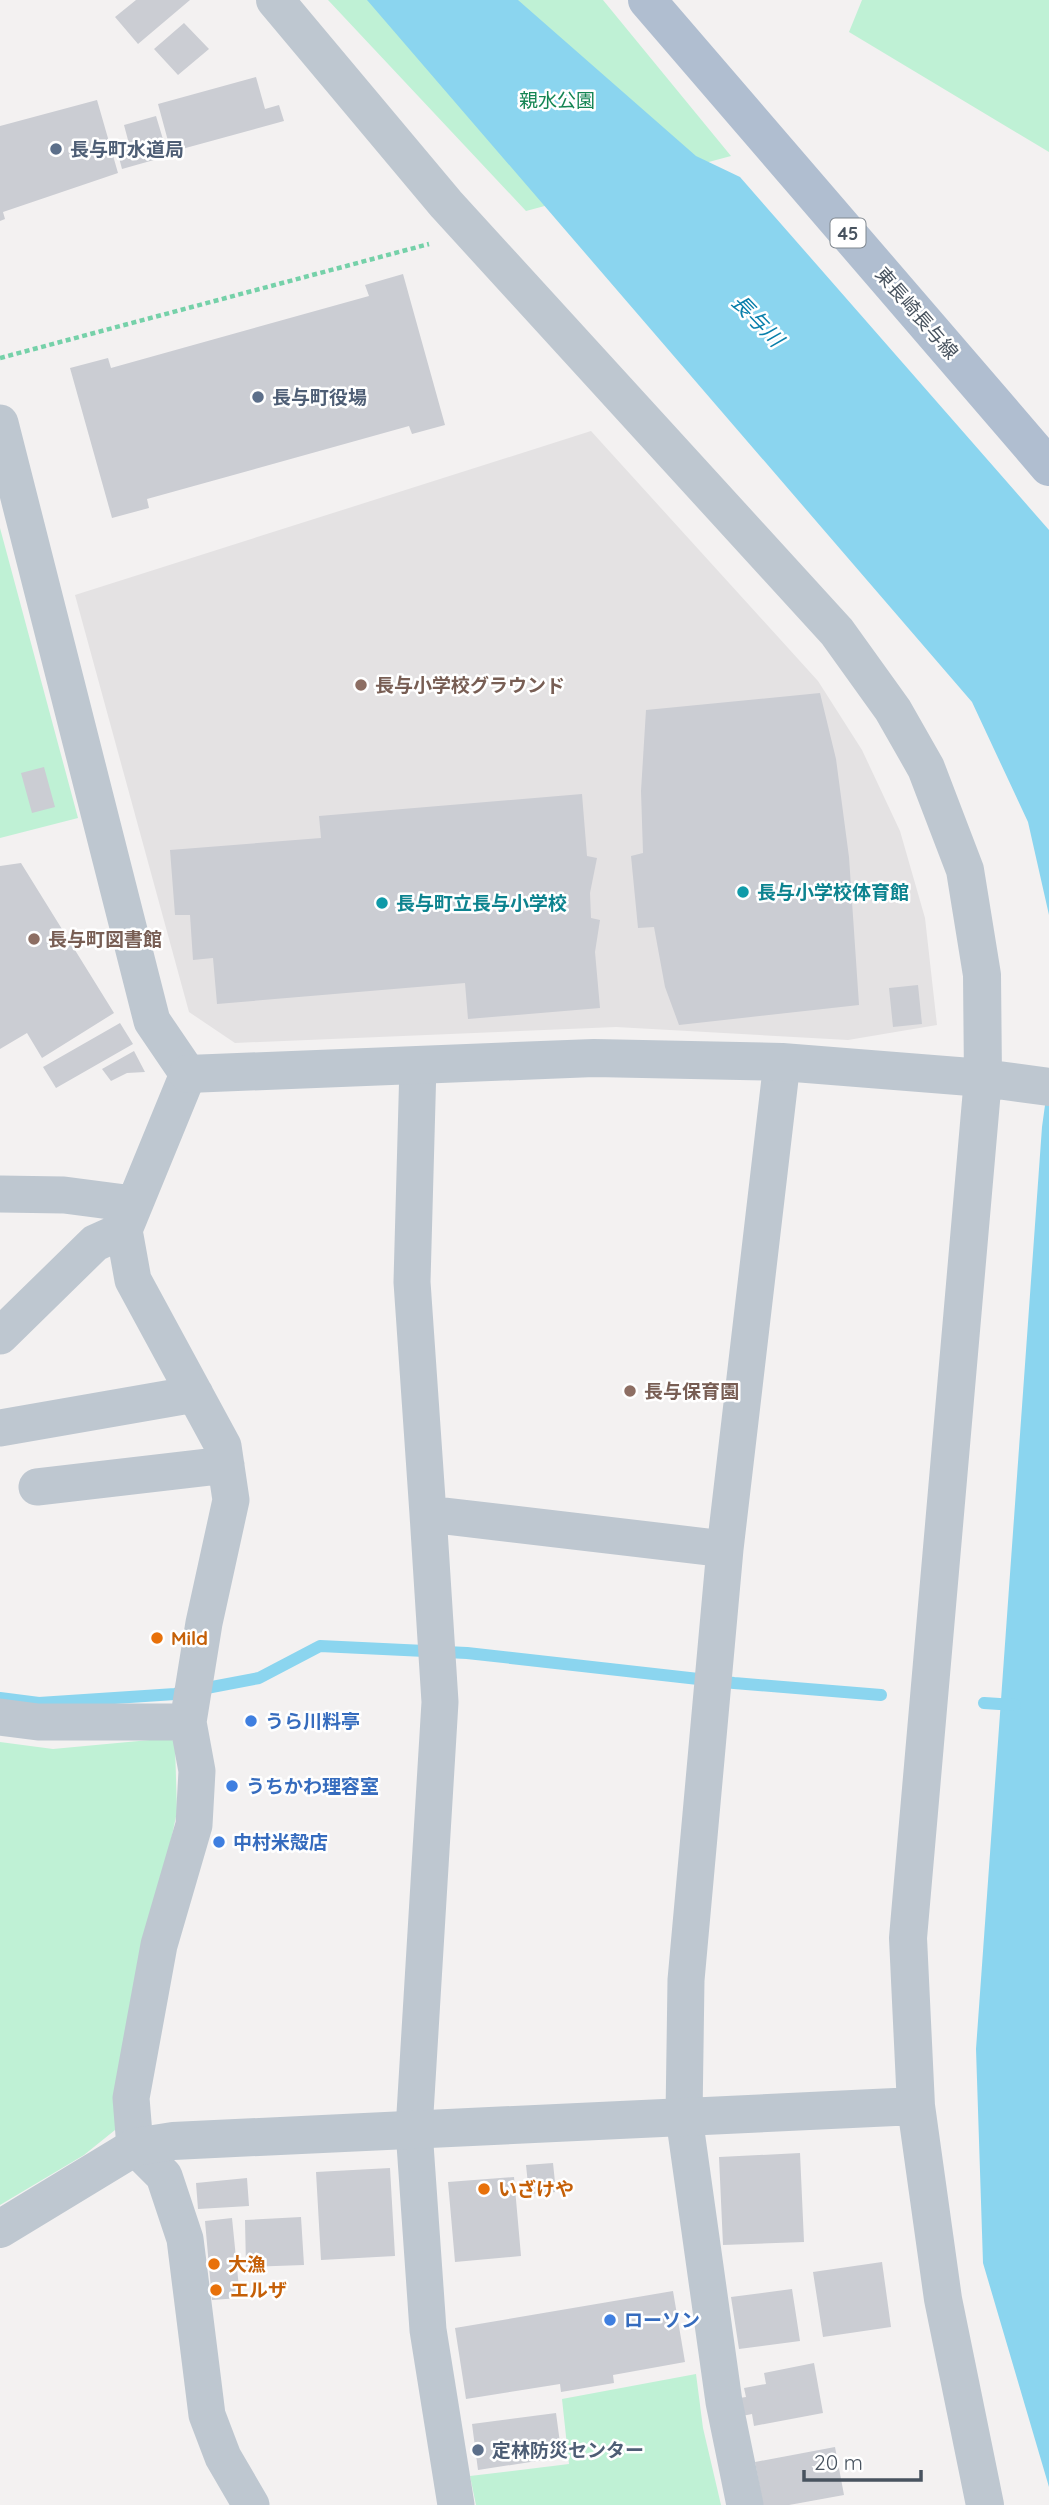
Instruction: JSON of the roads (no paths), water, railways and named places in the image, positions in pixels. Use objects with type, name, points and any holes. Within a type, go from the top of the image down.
[{"type":"main road","name":"東長崎長与線","points":[[647,0],[1043,448]]},
{"type":"street","points":[[275,0],[473,233],[828,622],[893,710],[926,768],[965,870],[982,975],[1015,1082],[908,1938],[916,2106],[943,2299],[985,2505]]},
{"type":"street","points":[[0,423],[152,1021],[188,1074]]},
{"type":"street","points":[[188,1074],[594,1058],[782,1062],[1015,1082]]},
{"type":"street","points":[[745,2505],[724,2402],[684,2117],[686,1980],[725,1549],[782,1062]]},
{"type":"street","points":[[418,1065],[412,1282],[440,1702],[414,2130],[428,2330],[456,2505]]},
{"type":"street","points":[[188,1074],[129,1217],[133,1280],[223,1446],[231,1500],[192,1699],[197,1772],[194,1825],[159,1945],[131,2098],[135,2147],[164,2176],[185,2239],[207,2415],[223,2457],[251,2505]]},
{"type":"street","points":[[0,1194],[64,1195],[129,1217]]},
{"type":"street","points":[[0,1336],[95,1243],[129,1217]]},
{"type":"street","points":[[0,1428],[195,1394]]},
{"type":"street","points":[[37,1487],[226,1465]]},
{"type":"street","points":[[428,1514],[725,1549]]},
{"type":"street","points":[[0,1717],[38,1722],[192,1699]]},
{"type":"street","points":[[0,2229],[135,2147],[173,2141],[916,2106]]},
{"type":"water","name":"長与川","points":[[367,0],[518,0],[696,156],[740,177],[1049,530],[1049,915],[1028,822],[972,702]]},
{"type":"water","points":[[1049,1076],[1049,2487],[983,2263],[976,2049],[1042,1127]]},
{"type":"waterway","points":[[0,1698],[39,1703],[175,1694],[259,1678],[320,1646],[467,1653],[734,1683],[881,1695]]},
{"type":"waterway","points":[[984,1703],[1015,1705]]},
{"type":"place","name":"長与町水道局","points":[[56,149]]},
{"type":"place","name":"長与町役場","points":[[258,397]]},
{"type":"place","name":"長与小学校グラウンド","points":[[361,685]]},
{"type":"place","name":"長与小学校体育館","points":[[743,892]]},
{"type":"place","name":"長与町立長与小学校","points":[[382,903]]},
{"type":"place","name":"長与町図書館","points":[[34,939]]},
{"type":"place","name":"長与保育園","points":[[630,1391]]},
{"type":"place","name":"Mild","points":[[157,1638]]},
{"type":"place","name":"うら川料亭","points":[[251,1721]]},
{"type":"place","name":"うちかわ理容室","points":[[232,1786]]},
{"type":"place","name":"中村米殻店","points":[[219,1842]]},
{"type":"place","name":"いざけや","points":[[484,2189]]},
{"type":"place","name":"大漁","points":[[214,2264]]},
{"type":"place","name":"エルザ","points":[[216,2290]]},
{"type":"place","name":"ローソン","points":[[610,2320]]},
{"type":"place","name":"定林防災センター","points":[[478,2450]]},
{"type":"park label","name":"親水公園","points":[[557,100]]}]
